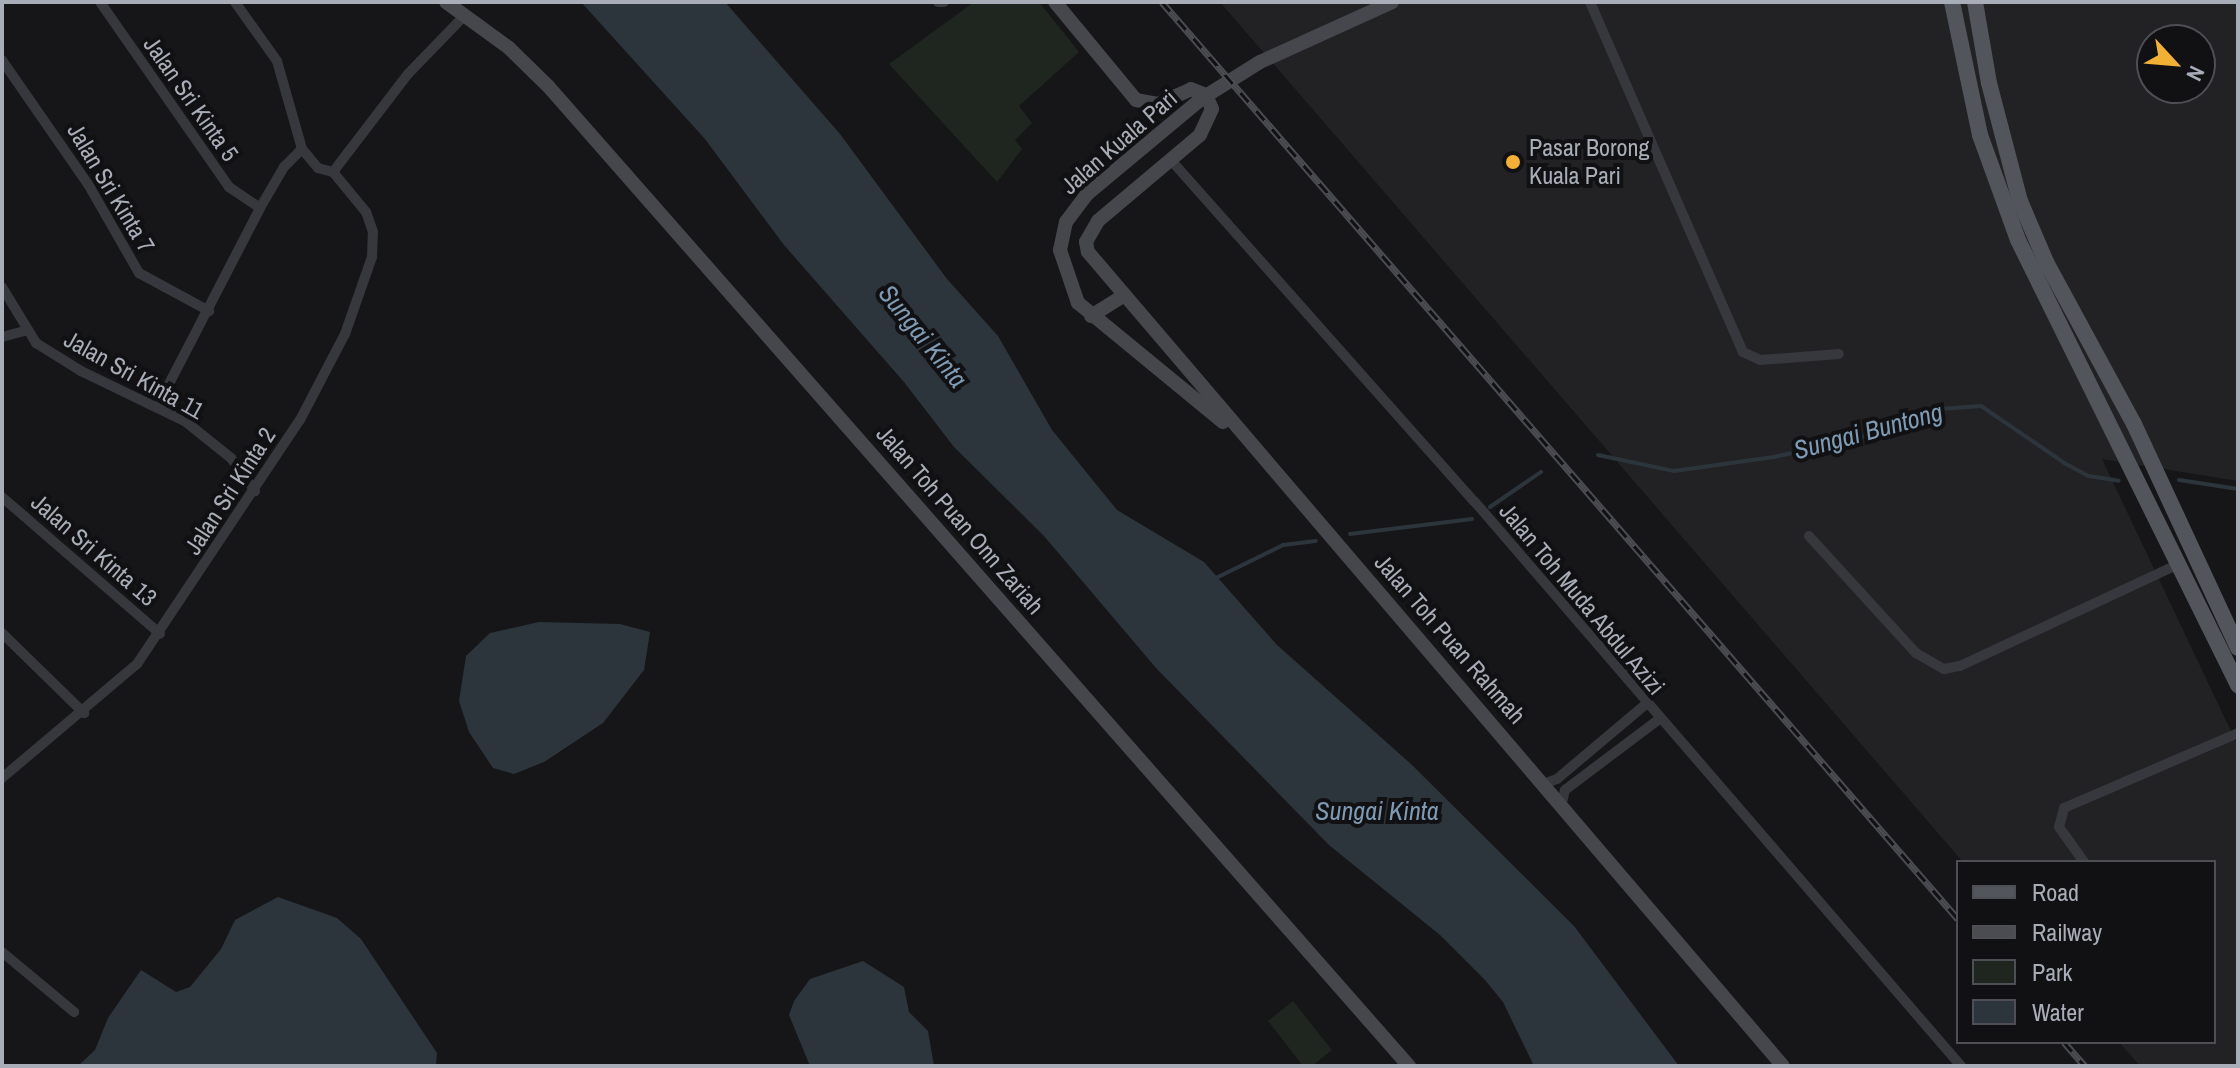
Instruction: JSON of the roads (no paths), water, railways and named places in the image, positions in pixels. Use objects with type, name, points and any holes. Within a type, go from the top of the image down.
[{"type":"main road","points":[[1952,2],[1980,135],[2018,240],[2238,686]]},
{"type":"main road","points":[[1975,2],[1989,83],[2020,201],[2046,262],[2134,424],[2238,648]]},
{"type":"street","name":"Jalan Sri Kinta 5","points":[[100,2],[229,187],[260,208]]},
{"type":"street","points":[[157,407],[260,208],[284,167],[302,149],[277,61],[235,2]]},
{"type":"street","name":"Jalan Toh Puan Onn Zariah","points":[[446,2],[548,86],[1409,1066]]},
{"type":"street","points":[[938,2],[944,2]]},
{"type":"street","points":[[1055,2],[1136,100],[1158,104],[1191,89],[1206,95],[1212,109],[1209,123],[1170,159]]},
{"type":"street","name":"Jalan Kuala Pari","points":[[1250,443],[1078,303],[1063,268],[1061,236],[1087,194],[1201,99],[1260,62],[1392,2]]},
{"type":"street","points":[[1590,2],[1743,352],[1760,360],[1839,354]]},
{"type":"street","points":[[333,172],[408,74],[464,16]]},
{"type":"street","name":"Jalan Sri Kinta 7","points":[[2,60],[88,184],[139,273],[209,311]]},
{"type":"street","name":"Jalan Sri Kinta 2","points":[[2,778],[116,687],[160,634],[255,491],[345,334],[372,257],[373,232],[366,212],[333,172],[318,168],[302,149]]},
{"type":"street","name":"Jalan Toh Puan Rahmah","points":[[1170,159],[1098,221],[1086,242],[1123,296],[1546,783],[1783,1066]]},
{"type":"street","name":"Jalan Toh Muda Abdul Azizi","points":[[1170,159],[1475,502],[1645,705],[1961,1066]]},
{"type":"street","name":"Jalan Sri Kinta 11","points":[[2,287],[25,331],[81,371],[186,422],[231,458],[255,491]]},
{"type":"street","points":[[1091,316],[1123,296]]},
{"type":"street","points":[[2,337],[25,331]]},
{"type":"street","name":"Jalan Sri Kinta 13","points":[[2,497],[160,634]]},
{"type":"street","points":[[1809,536],[1916,653],[1944,669],[2177,565]]},
{"type":"street","points":[[2,633],[84,713]]},
{"type":"street","points":[[1546,783],[1630,722],[1645,705]]},
{"type":"street","points":[[1562,802],[1565,790],[1637,732],[1658,720]]},
{"type":"street","points":[[1630,722],[1637,732]]},
{"type":"street","points":[[2083,860],[2059,827],[2064,808],[2238,733]]},
{"type":"street","points":[[2,952],[74,1012]]},
{"type":"water","name":"Sungai Kinta","points":[[581,2],[725,2],[840,134],[947,279],[998,336],[1052,430],[1117,510],[1204,562],[1277,645],[1411,764],[1574,926],[1679,1066],[1534,1066],[1503,1002],[1485,980],[1440,935],[1329,845],[1156,668],[1044,536],[954,447],[904,382],[784,245],[705,139]]},
{"type":"water","points":[[539,622],[620,624],[650,632],[644,670],[603,723],[544,762],[514,774],[493,768],[469,732],[459,701],[466,656],[490,633]]},
{"type":"water","points":[[278,897],[337,918],[361,939],[437,1053],[436,1066],[78,1066],[95,1050],[108,1018],[141,970],[176,992],[190,987],[221,949],[235,920]]},
{"type":"water","points":[[863,961],[904,987],[909,1012],[928,1031],[934,1066],[810,1066],[789,1015],[794,1001],[810,979]]},
{"type":"waterway","name":"Sungai Buntong","points":[[1598,455],[1674,471],[1774,457],[1859,438],[1926,410],[1981,406],[2066,464],[2089,476],[2119,481]]},
{"type":"waterway","name":"Sungai Buntong","points":[[1490,507],[1541,472]]},
{"type":"waterway","name":"Sungai Buntong","points":[[2179,480],[2238,489]]},
{"type":"waterway","name":"Sungai Buntong","points":[[1350,534],[1472,519]]},
{"type":"waterway","name":"Sungai Buntong","points":[[1214,579],[1283,545],[1316,541]]},
{"type":"railway","points":[[1162,2],[1956,917]]},
{"type":"railway","points":[[2066,1044],[2085,1066]]},
{"type":"place","name":"Pasar Borong Kuala Pari","points":[[1513,162]]}]
